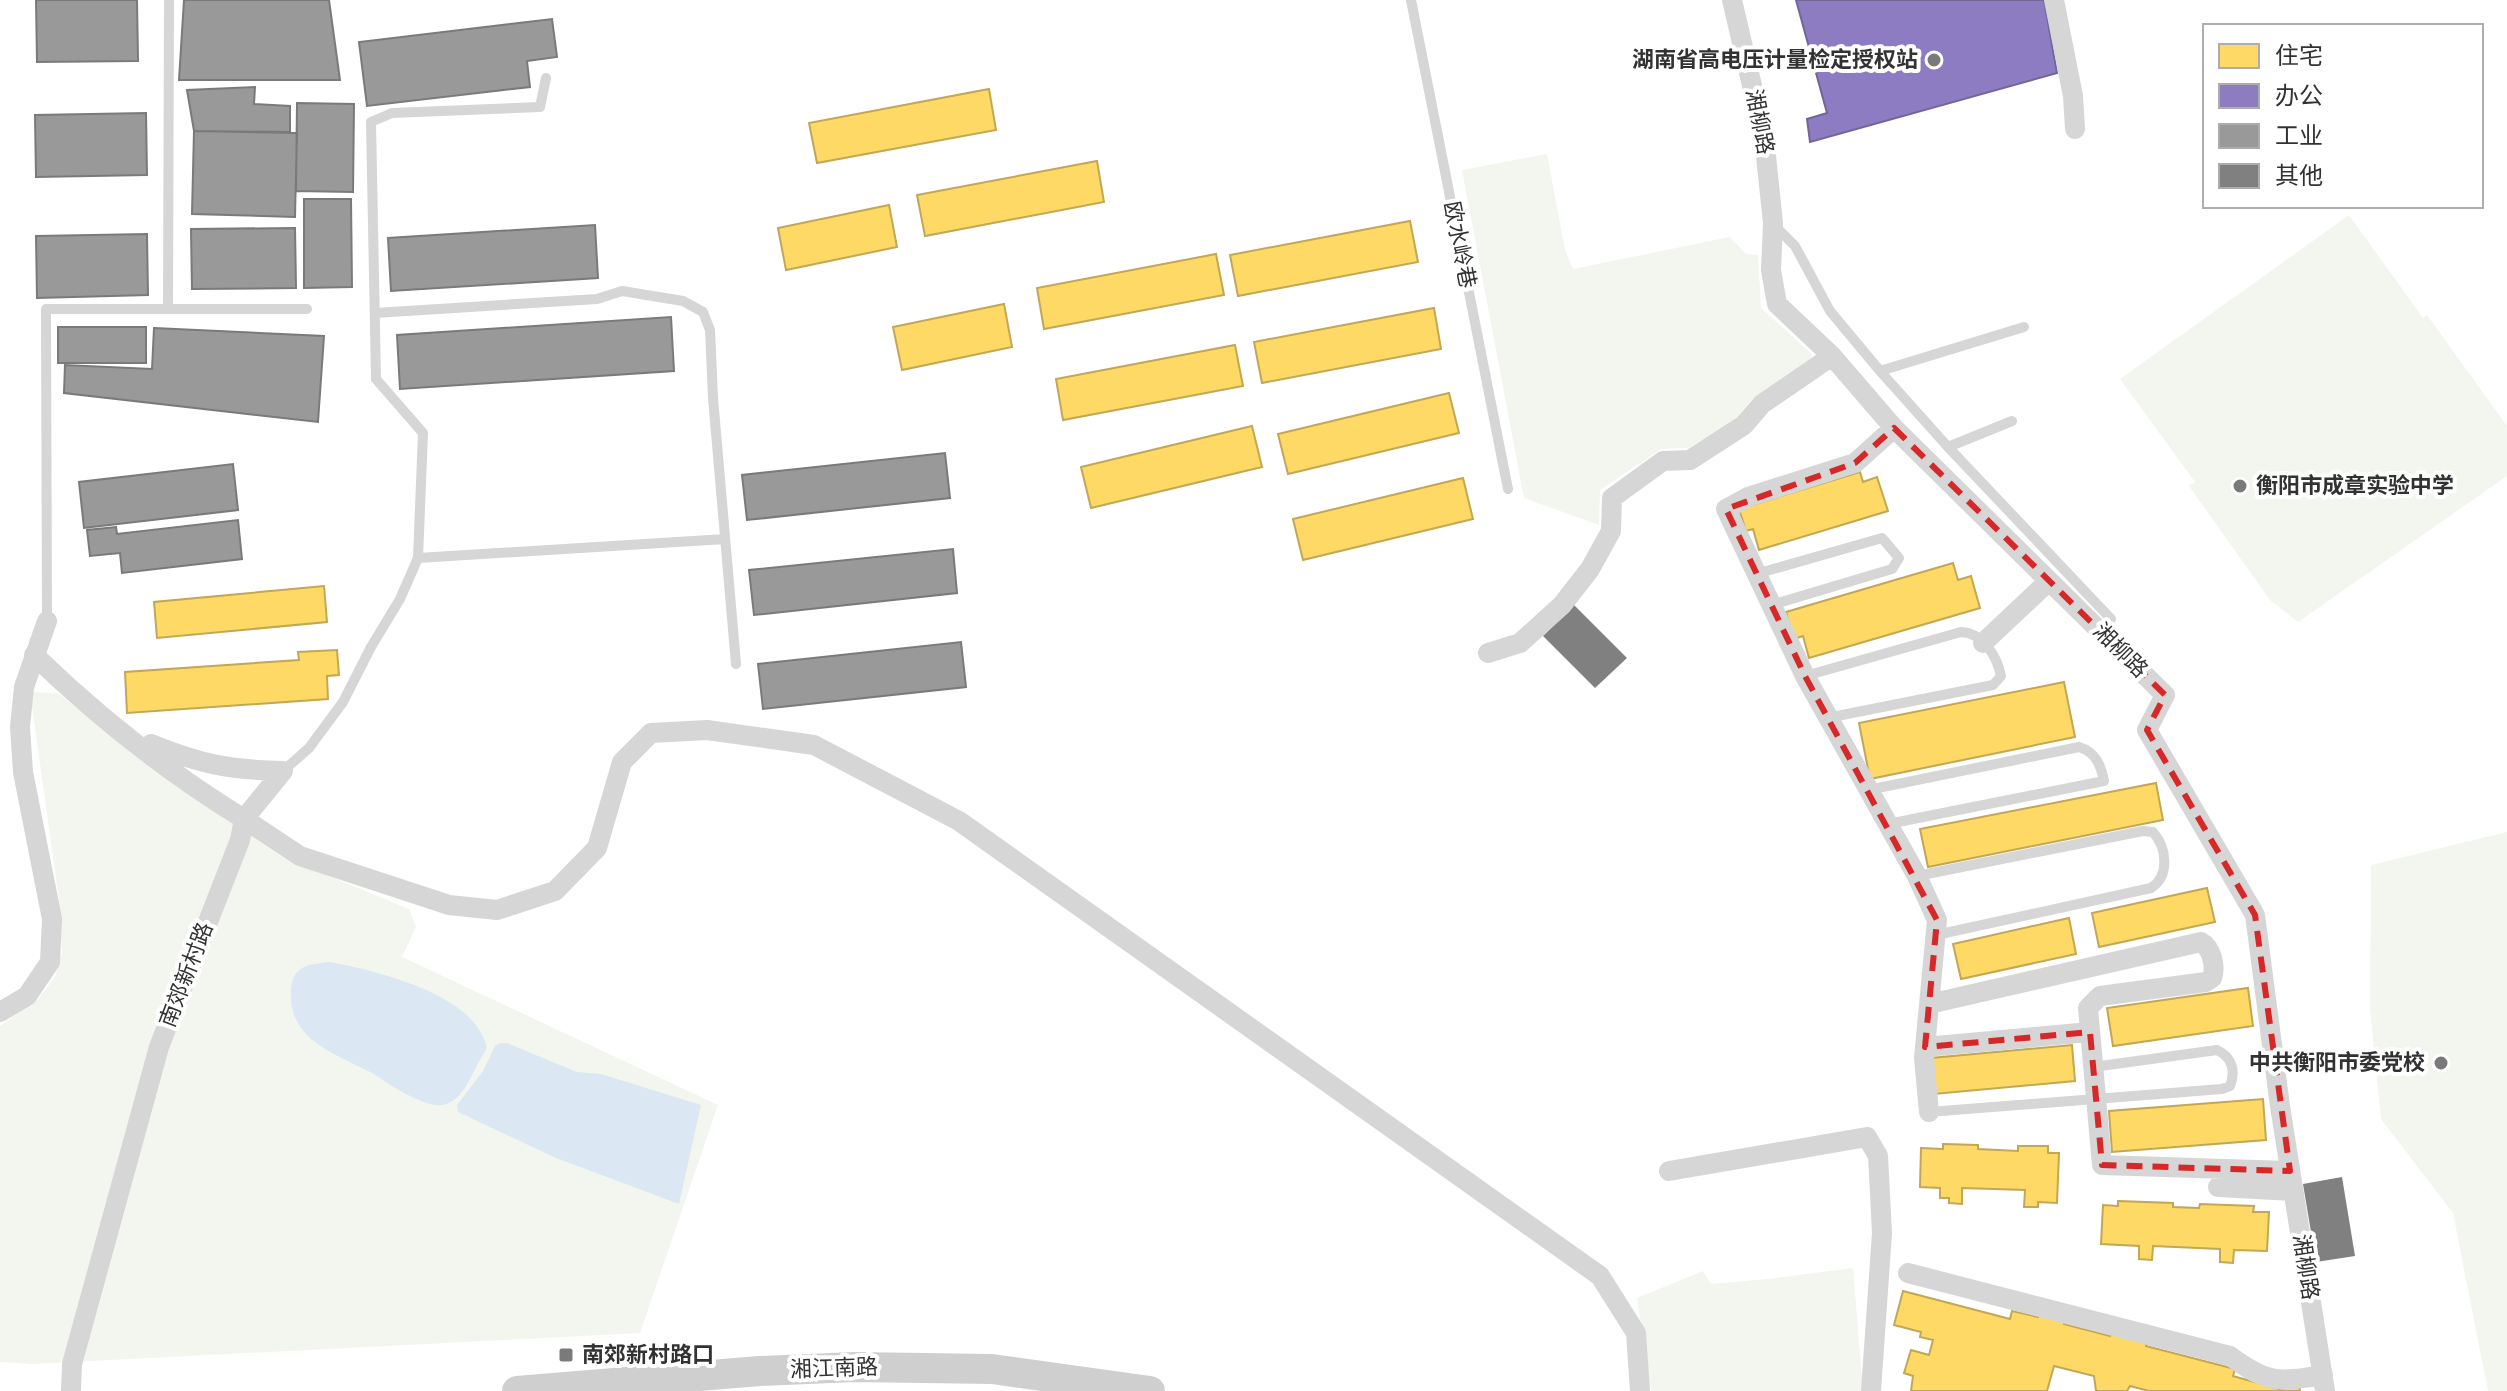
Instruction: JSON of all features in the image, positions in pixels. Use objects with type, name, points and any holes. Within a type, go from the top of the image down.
[{"type":"main road","name":"湘江南路","points":[[517,1391],[760,1371],[854,1367],[992,1369],[1150,1391]]},
{"type":"street","name":"湘柳路","points":[[1732,0],[1764,137],[1773,223],[1771,270],[1777,304],[1832,356],[1894,428],[2165,695],[2147,730],[2255,915],[2324,1383]]},
{"type":"street","points":[[2054,0],[2073,96],[2075,129]]},
{"type":"street","points":[[1488,653],[1520,643],[1562,605],[1590,569],[1611,531],[1612,498],[1663,461],[1690,460],[1744,425],[1762,404],[1832,356]]},
{"type":"street","points":[[1894,428],[1855,463],[1748,497],[1726,509],[1805,676],[1917,876],[1937,920],[1925,1047],[1929,1112]]},
{"type":"street","points":[[1983,643],[2049,581]]},
{"type":"street","points":[[0,1012],[27,996],[50,962],[52,919],[23,772],[20,727],[24,687],[47,621]]},
{"type":"street","points":[[34,655],[66,686],[205,795],[300,856],[449,905],[497,910],[555,891],[597,848],[622,762],[651,733],[707,730],[814,745],[959,821],[1600,1276],[1636,1333],[1640,1391]]},
{"type":"street","points":[[127,734],[185,758],[236,770],[283,771]]},
{"type":"street","points":[[244,819],[283,771]]},
{"type":"street","name":"南郊新村路","points":[[71,1391],[72,1364],[159,1047],[240,840],[244,819]]},
{"type":"street","points":[[1929,1004],[2201,942],[2207,945],[2214,971],[2212,978],[2206,982],[2100,996],[2088,1008],[2102,1165],[2292,1181]]},
{"type":"street","points":[[1925,1047],[2090,1032]]},
{"type":"street","points":[[1669,1171],[1867,1137],[1878,1156],[1882,1233],[1871,1391]]},
{"type":"street","points":[[2218,1187],[2243,1179]]},
{"type":"street","points":[[1908,1273],[2230,1356],[2254,1374],[2282,1382],[2324,1383]]},
{"type":"lane","points":[[168,309],[169,0]]},
{"type":"lane","name":"欧水岭巷","points":[[1411,0],[1508,489]]},
{"type":"lane","points":[[283,771],[309,748],[343,702],[400,599],[418,558],[423,433],[376,379],[371,122],[392,113],[540,107],[546,78]]},
{"type":"lane","points":[[1773,223],[1795,246],[1830,311],[1880,371],[2111,619]]},
{"type":"lane","points":[[375,313],[597,299],[622,291],[683,301],[703,312],[710,330],[736,664]]},
{"type":"lane","points":[[47,621],[46,309],[307,309]]},
{"type":"lane","points":[[1880,371],[2024,327]]},
{"type":"lane","points":[[1948,447],[2012,421]]},
{"type":"lane","points":[[1756,574],[1882,538],[1899,558],[1892,569],[1771,605]]},
{"type":"lane","points":[[418,558],[725,539]]},
{"type":"lane","points":[[1805,676],[1961,632],[1968,632],[1983,643],[1998,663],[2001,676],[1993,685],[1827,718]]},
{"type":"lane","points":[[1868,790],[2079,747],[2086,748],[2102,767],[2104,781],[1887,824]]},
{"type":"lane","points":[[1917,876],[2143,831],[2153,832],[2158,837],[2164,874],[2160,882],[2151,888],[1936,935]]},
{"type":"lane","points":[[1929,1112],[2222,1089],[2230,1086],[2234,1077],[2231,1062],[2217,1050],[2093,1067]]},
{"type":"highlighted area","points":[[1894,428],[2165,695],[2147,730],[2255,915],[2290,1171],[2102,1165],[2090,1032],[1925,1047],[1937,920],[1805,676],[1726,509],[1855,463]]},
{"type":"shaded area","points":[[1547,154],[1565,250],[1573,269],[1730,237],[1746,254],[1758,255],[1761,308],[1812,354],[1810,360],[1751,400],[1738,417],[1689,448],[1661,449],[1600,490],[1599,525],[1524,498],[1462,170]]},
{"type":"shaded area","points":[[2349,215],[2423,318],[2427,315],[2507,426],[2507,476],[2298,622],[2270,600],[2189,486],[2195,482],[2120,379]]},
{"type":"shaded area","points":[[30,692],[58,693],[165,777],[283,857],[409,909],[416,927],[402,957],[718,1105],[640,1333],[32,1364],[0,1362],[0,1026],[38,999],[55,977],[62,953],[59,900]]},
{"type":"shaded area","name":"中共衡阳市委党校","points":[[2507,832],[2507,1391],[2488,1391],[2453,1213],[2381,1119],[2370,1008],[2371,865]]},
{"type":"shaded area","points":[[330,962],[393,977],[416,986],[457,1007],[473,1021],[484,1038],[486,1049],[466,1087],[456,1098],[443,1105],[421,1101],[329,1051],[305,1033],[292,1006],[292,981],[304,967]]},
{"type":"shaded area","points":[[500,1043],[507,1043],[577,1072],[601,1074],[701,1105],[679,1204],[556,1158],[458,1112],[457,1105]]},
{"type":"shaded area","points":[[1853,1268],[1863,1391],[1651,1391],[1637,1298],[1703,1271],[1711,1284]]},
{"type":"building: 住宅","points":[[989,89],[996,130],[817,163],[809,123]]},
{"type":"building: 住宅","points":[[1097,161],[1104,202],[925,236],[917,195]]},
{"type":"building: 住宅","points":[[889,205],[897,247],[786,270],[778,228]]},
{"type":"building: 住宅","points":[[1410,221],[1418,262],[1238,296],[1230,255]]},
{"type":"building: 住宅","points":[[1216,254],[1224,295],[1044,329],[1037,288]]},
{"type":"building: 住宅","points":[[1004,304],[1012,347],[902,370],[893,327]]},
{"type":"building: 住宅","points":[[1434,308],[1441,349],[1262,383],[1254,342]]},
{"type":"building: 住宅","points":[[1235,345],[1243,386],[1063,420],[1056,379]]},
{"type":"building: 住宅","points":[[1449,393],[1459,433],[1288,474],[1278,434]]},
{"type":"building: 住宅","points":[[1252,426],[1262,467],[1091,508],[1081,467]]},
{"type":"building: 住宅","points":[[1860,472],[1863,482],[1877,477],[1888,511],[1759,550],[1753,529],[1746,531],[1739,509]]},
{"type":"building: 住宅","points":[[1463,478],[1473,519],[1303,560],[1293,519]]},
{"type":"building: 住宅","points":[[1953,563],[1958,580],[1971,576],[1980,608],[1809,658],[1803,636],[1794,639],[1786,612]]},
{"type":"building: 住宅","points":[[324,586],[327,622],[157,638],[154,602]]},
{"type":"building: 住宅","points":[[337,650],[339,675],[327,676],[328,699],[127,713],[125,672],[299,660],[298,652]]},
{"type":"building: 住宅","points":[[2064,682],[2075,737],[1870,779],[1859,723]]},
{"type":"building: 住宅","points":[[2156,783],[2163,820],[1928,867],[1920,829]]},
{"type":"building: 住宅","points":[[2207,888],[2215,922],[2099,947],[2092,913]]},
{"type":"building: 住宅","points":[[2069,918],[2076,954],[1961,979],[1953,944]]},
{"type":"building: 住宅","points":[[2248,988],[2253,1026],[2113,1046],[2107,1008]]},
{"type":"building: 住宅","points":[[2072,1045],[2075,1081],[1934,1094],[1931,1058]]},
{"type":"building: 住宅","points":[[2263,1099],[2266,1140],[2112,1152],[2109,1111]]},
{"type":"building: 住宅","points":[[1943,1144],[2018,1151],[2018,1146],[2048,1146],[2048,1153],[2059,1153],[2057,1203],[2038,1202],[2038,1207],[2024,1207],[2025,1190],[1962,1188],[1962,1204],[1949,1203],[1949,1198],[1940,1198],[1940,1188],[1920,1187],[1921,1148],[1943,1149]]},
{"type":"building: 住宅","points":[[2118,1201],[2173,1203],[2173,1207],[2199,1208],[2200,1204],[2254,1206],[2253,1212],[2269,1212],[2267,1251],[2234,1250],[2233,1263],[2220,1262],[2220,1249],[2153,1246],[2152,1260],[2139,1259],[2139,1246],[2101,1244],[2103,1205],[2118,1206]]},
{"type":"building: 住宅","points":[[1903,1291],[2010,1319],[2012,1311],[2038,1317],[2039,1313],[2066,1320],[2064,1324],[2110,1336],[2112,1330],[2147,1340],[2146,1346],[2235,1369],[2233,1376],[2279,1389],[2299,1386],[2300,1391],[2149,1391],[2130,1386],[2127,1391],[2096,1391],[2094,1376],[2054,1366],[2047,1391],[1911,1391],[1913,1376],[1904,1373],[1911,1350],[1929,1355],[1933,1340],[1920,1337],[1921,1332],[1894,1325]]},
{"type":"building: 办公","name":"湖南省高电压计量检定授权站","points":[[1796,0],[2044,0],[2057,73],[1810,142],[1807,119],[1827,113]]},
{"type":"building: 工业","points":[[36,0],[137,0],[138,61],[37,62]]},
{"type":"building: 工业","points":[[184,0],[329,0],[340,80],[179,80]]},
{"type":"building: 工业","points":[[552,19],[557,57],[527,61],[530,87],[367,106],[359,42]]},
{"type":"building: 工业","points":[[255,87],[254,104],[290,106],[290,132],[194,131],[187,90]]},
{"type":"building: 工业","points":[[297,103],[354,104],[353,192],[296,191]]},
{"type":"building: 工业","points":[[146,113],[147,175],[36,177],[35,115]]},
{"type":"building: 工业","points":[[194,131],[297,133],[295,217],[192,214]]},
{"type":"building: 工业","points":[[304,199],[351,199],[352,287],[304,288]]},
{"type":"building: 工业","points":[[595,225],[598,278],[391,291],[388,238]]},
{"type":"building: 工业","points":[[295,228],[296,288],[192,289],[191,229]]},
{"type":"building: 工业","points":[[147,234],[148,295],[37,298],[36,236]]},
{"type":"building: 工业","points":[[671,317],[674,371],[400,389],[397,335]]},
{"type":"building: 工业","points":[[58,327],[146,327],[146,363],[58,363]]},
{"type":"building: 工业","points":[[154,328],[324,336],[318,422],[64,393],[65,365],[152,369]]},
{"type":"building: 工业","points":[[945,453],[950,498],[747,520],[742,475]]},
{"type":"building: 工业","points":[[233,464],[238,510],[84,528],[79,482]]},
{"type":"building: 工业","points":[[238,520],[242,559],[122,573],[120,553],[90,556],[87,530],[116,527],[117,534]]},
{"type":"building: 工业","points":[[953,549],[957,593],[754,615],[749,570]]},
{"type":"building: 工业","points":[[961,642],[966,687],[763,709],[758,664]]},
{"type":"building: 其他","points":[[1574,605],[1627,658],[1595,688],[1543,636]]},
{"type":"building: 其他","points":[[2342,1177],[2355,1256],[2316,1262],[2303,1184]]},
{"type":"place","name":"湖南省高电压计量检定授权站","points":[[1934,60]]},
{"type":"place","name":"衡阳市成章实验中学","points":[[2240,486]]},
{"type":"place","name":"中共衡阳市委党校","points":[[2441,1063]]},
{"type":"place","name":"南郊新村路口","points":[[566,1355]]}]
